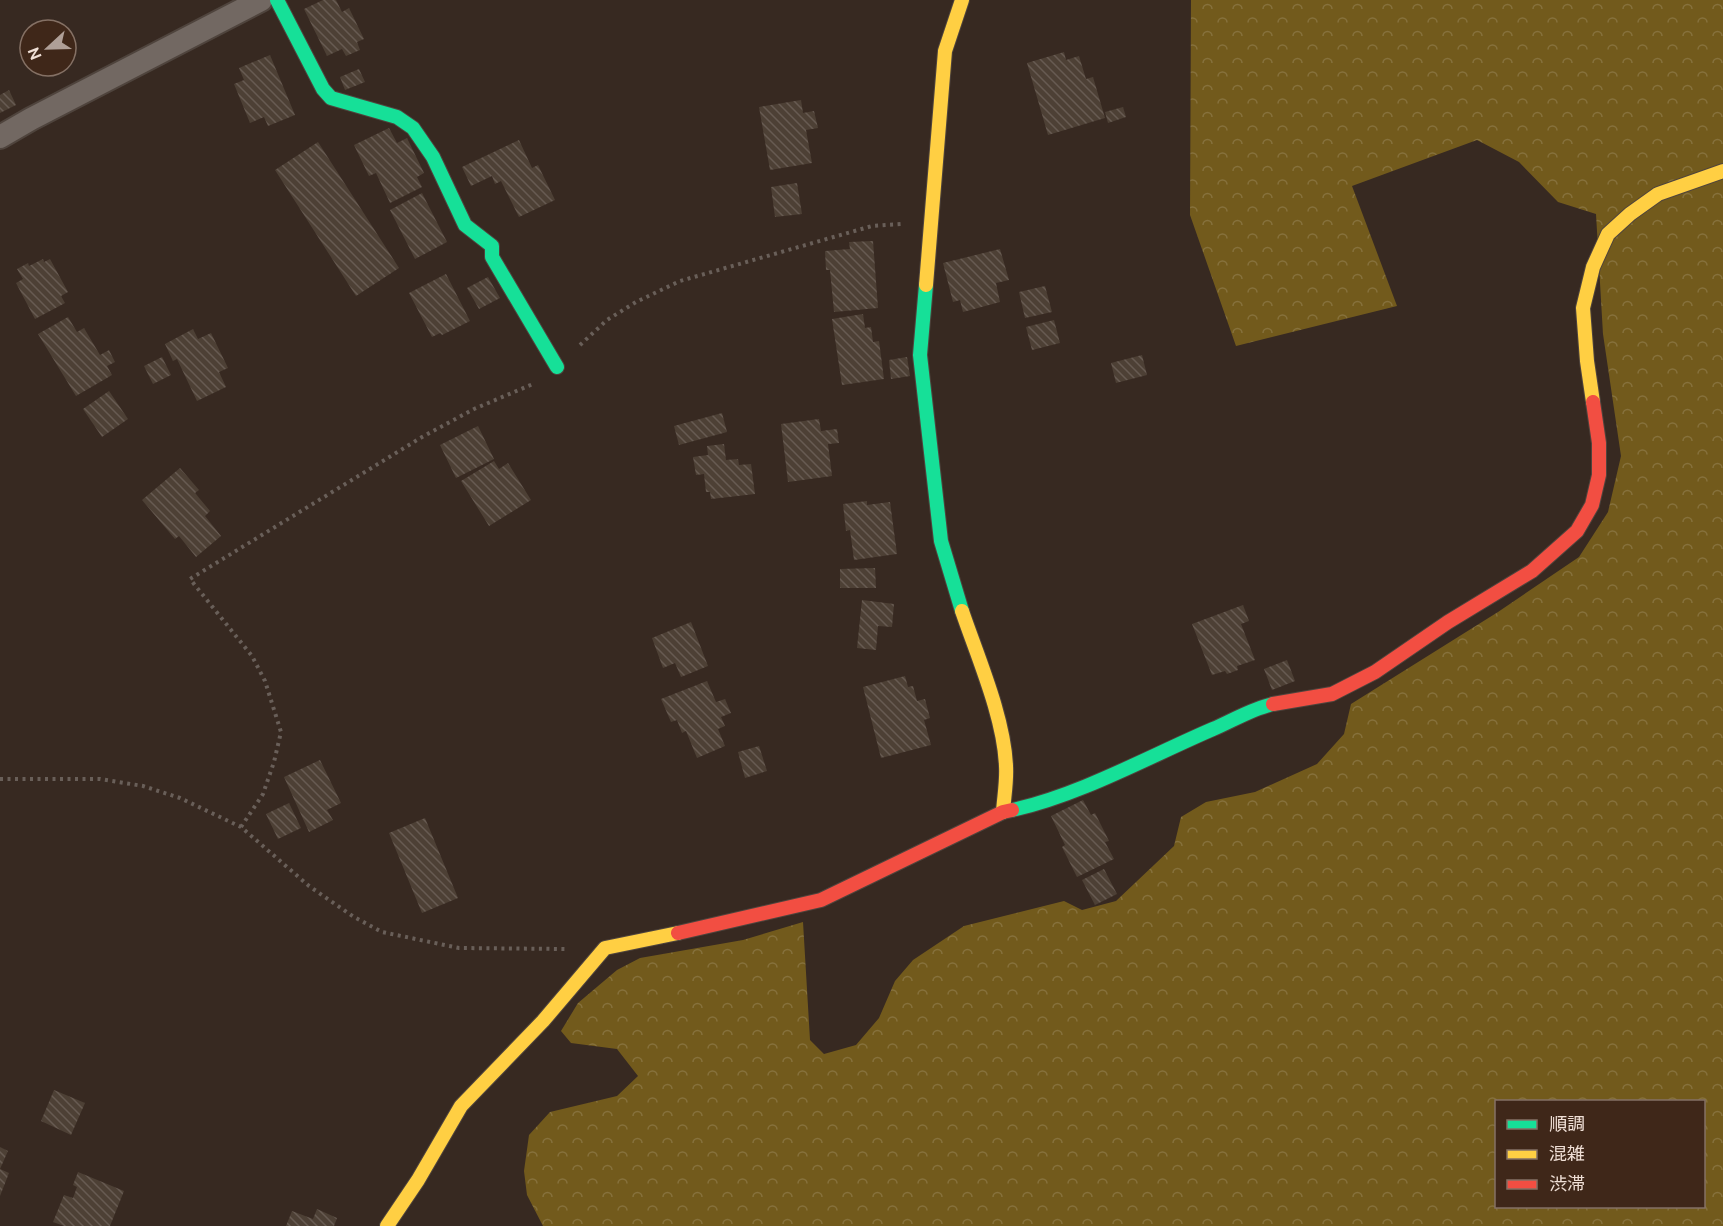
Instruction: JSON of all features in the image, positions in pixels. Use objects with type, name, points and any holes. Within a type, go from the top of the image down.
[{"type":"street","points":[[0,137],[261,0]]},
{"type":"street","points":[[277,0],[323,89],[331,98],[398,117],[413,128],[433,157],[465,225],[492,246],[492,257],[556,367]]},
{"type":"street","points":[[962,0],[945,51],[920,354],[941,541],[1001,734],[1006,766],[1003,812]]},
{"type":"street","points":[[387,1226],[418,1180],[461,1106],[543,1021],[605,948],[691,931],[821,900],[1003,812],[1026,807],[1091,783],[1269,705],[1332,694],[1375,672],[1448,622],[1532,571],[1577,531],[1592,505],[1599,476],[1599,443],[1587,361],[1583,308],[1593,267],[1608,234],[1630,214],[1658,194],[1723,171]]},
{"type":"path","points":[[241,827],[263,794],[281,732],[265,681],[252,656],[190,579],[422,437],[474,409],[543,380],[608,320],[636,302],[680,281],[872,226],[930,222]]},
{"type":"path","points":[[0,779],[100,779],[143,786],[180,798],[241,827],[309,886],[354,917],[382,932],[459,948],[605,948]]},
{"type":"green space","points":[[1191,0],[1723,0],[1723,1226],[543,1226],[527,1195],[524,1171],[529,1135],[550,1112],[617,1096],[638,1076],[617,1049],[571,1043],[561,1031],[578,1003],[617,970],[640,958],[743,940],[803,922],[810,1040],[824,1054],[856,1045],[879,1018],[895,981],[913,960],[964,926],[1064,901],[1082,910],[1116,901],[1174,846],[1181,817],[1206,802],[1255,792],[1317,764],[1344,734],[1351,704],[1498,612],[1579,557],[1608,512],[1621,456],[1603,334],[1596,214],[1558,202],[1519,162],[1477,140],[1352,186],[1397,306],[1236,346],[1190,215]]},
{"type":"building","points":[[323,0],[336,0],[342,12],[349,8],[364,39],[357,42],[360,50],[346,56],[342,49],[327,56],[304,9]]},
{"type":"building","points":[[1064,52],[1066,60],[1079,56],[1086,79],[1093,77],[1105,118],[1048,135],[1027,63]]},
{"type":"building","points":[[270,55],[295,115],[268,126],[264,117],[250,123],[234,84],[244,80],[239,68]]},
{"type":"building","points":[[359,69],[365,82],[345,90],[340,77]]},
{"type":"building","points":[[9,90],[16,105],[0,113],[0,95]]},
{"type":"building","points":[[801,100],[803,113],[814,111],[818,128],[806,130],[812,163],[770,170],[759,107]]},
{"type":"building","points":[[1123,107],[1126,117],[1108,123],[1105,112]]},
{"type":"building","points":[[389,128],[397,143],[407,138],[424,173],[417,177],[422,187],[390,203],[376,173],[369,176],[354,145]]},
{"type":"building","points":[[519,140],[532,168],[538,165],[555,200],[519,217],[501,181],[495,184],[492,176],[471,186],[462,167]]},
{"type":"building","points":[[318,142],[399,268],[356,296],[275,170]]},
{"type":"building","points":[[797,183],[802,214],[775,217],[771,187]]},
{"type":"building","points":[[422,193],[447,242],[415,259],[390,210]]},
{"type":"building","points":[[873,241],[878,308],[834,312],[830,270],[826,270],[825,251],[850,249],[849,242]]},
{"type":"building","points":[[1000,249],[1009,280],[996,283],[1000,302],[963,312],[960,300],[953,302],[943,263]]},
{"type":"building","points":[[43,259],[44,262],[50,259],[68,292],[61,296],[65,303],[35,319],[16,283],[23,279],[17,269]]},
{"type":"building","points":[[446,274],[470,321],[442,335],[440,333],[432,337],[409,293]]},
{"type":"building","points":[[488,277],[500,298],[479,309],[467,288]]},
{"type":"building","points":[[1045,286],[1052,312],[1025,318],[1019,292]]},
{"type":"building","points":[[863,314],[865,328],[871,327],[873,342],[879,341],[884,379],[842,385],[832,319]]},
{"type":"building","points":[[68,317],[77,332],[84,328],[100,355],[109,350],[115,362],[107,366],[112,375],[76,396],[38,334]]},
{"type":"building","points":[[1054,320],[1060,343],[1032,350],[1026,327]]},
{"type":"building","points":[[193,329],[198,339],[211,333],[228,368],[219,372],[226,387],[197,401],[177,359],[173,361],[165,344]]},
{"type":"building","points":[[1142,355],[1147,375],[1116,383],[1111,363]]},
{"type":"building","points":[[162,357],[171,375],[153,384],[144,366]]},
{"type":"building","points":[[907,357],[910,376],[891,379],[889,360]]},
{"type":"building","points":[[109,391],[128,419],[102,437],[83,409]]},
{"type":"building","points":[[722,413],[727,432],[679,445],[674,426]]},
{"type":"building","points":[[819,419],[821,431],[837,429],[839,443],[828,444],[832,476],[788,482],[781,424]]},
{"type":"building","points":[[478,426],[494,459],[456,478],[440,445]]},
{"type":"building","points":[[724,444],[726,460],[738,459],[739,465],[751,464],[755,494],[711,499],[710,492],[706,492],[704,474],[696,475],[693,457],[708,455],[707,446]]},
{"type":"building","points":[[494,461],[499,469],[508,463],[531,500],[489,526],[461,481]]},
{"type":"building","points":[[180,468],[199,490],[195,493],[210,511],[205,516],[221,536],[196,557],[179,536],[175,539],[142,500]]},
{"type":"building","points":[[867,501],[867,505],[890,502],[897,554],[854,560],[850,530],[846,531],[843,504]]},
{"type":"building","points":[[875,568],[876,588],[840,588],[840,569]]},
{"type":"building","points":[[862,600],[894,604],[892,627],[878,626],[876,650],[857,648]]},
{"type":"building","points":[[1243,605],[1249,621],[1241,624],[1255,660],[1237,666],[1238,670],[1227,674],[1225,671],[1212,675],[1192,624]]},
{"type":"building","points":[[691,622],[708,666],[681,677],[675,663],[663,668],[652,638]]},
{"type":"building","points":[[1287,660],[1295,681],[1272,690],[1264,669]]},
{"type":"building","points":[[905,676],[908,687],[913,686],[917,701],[925,699],[930,718],[924,720],[931,745],[881,758],[863,687]]},
{"type":"building","points":[[707,681],[716,702],[725,699],[731,713],[721,717],[725,726],[718,729],[725,746],[697,758],[686,731],[682,733],[677,720],[671,722],[661,699]]},
{"type":"building","points":[[759,746],[767,771],[745,778],[738,752]]},
{"type":"building","points":[[320,760],[341,803],[327,810],[333,820],[309,832],[284,777]]},
{"type":"building","points":[[1083,800],[1091,815],[1095,813],[1109,841],[1105,842],[1114,859],[1077,877],[1062,847],[1065,845],[1051,816]]},
{"type":"building","points":[[289,803],[301,828],[278,839],[266,814]]},
{"type":"building","points":[[425,818],[458,898],[422,913],[389,833]]},
{"type":"building","points":[[1104,869],[1117,894],[1095,905],[1082,880]]},
{"type":"building","points":[[54,1090],[85,1103],[71,1135],[41,1121]]},
{"type":"building","points":[[0,1147],[8,1151],[0,1169]]},
{"type":"building","points":[[0,1169],[9,1173],[0,1196]]},
{"type":"building","points":[[78,1172],[124,1191],[110,1226],[64,1226],[53,1222],[64,1195],[73,1198],[77,1187],[73,1185]]},
{"type":"building","points":[[317,1209],[337,1218],[334,1226],[286,1226],[292,1211],[313,1219]]},
{"type":"traffic: fast","points":[[277,0],[323,89],[331,98],[397,117],[413,128],[433,157],[465,225],[492,246],[492,257],[557,367]]},
{"type":"traffic: fast","points":[[926,285],[920,355],[941,541],[962,611]]},
{"type":"traffic: fast","points":[[1012,810],[1037,804],[1088,785],[1250,712],[1273,704]]},
{"type":"traffic: slow","points":[[926,285],[945,51],[962,0]]},
{"type":"traffic: slow","points":[[1593,402],[1583,308],[1593,267],[1608,234],[1630,214],[1658,194],[1723,171]]},
{"type":"traffic: slow","points":[[962,611],[1001,728],[1006,772],[1003,812]]},
{"type":"traffic: slow","points":[[387,1226],[418,1180],[461,1106],[543,1021],[605,948],[678,933]]},
{"type":"traffic: jam","points":[[1273,704],[1332,694],[1375,672],[1448,622],[1532,571],[1577,531],[1592,505],[1599,475],[1599,443],[1593,402]]},
{"type":"traffic: jam","points":[[678,933],[821,900],[1003,812],[1012,810]]}]
